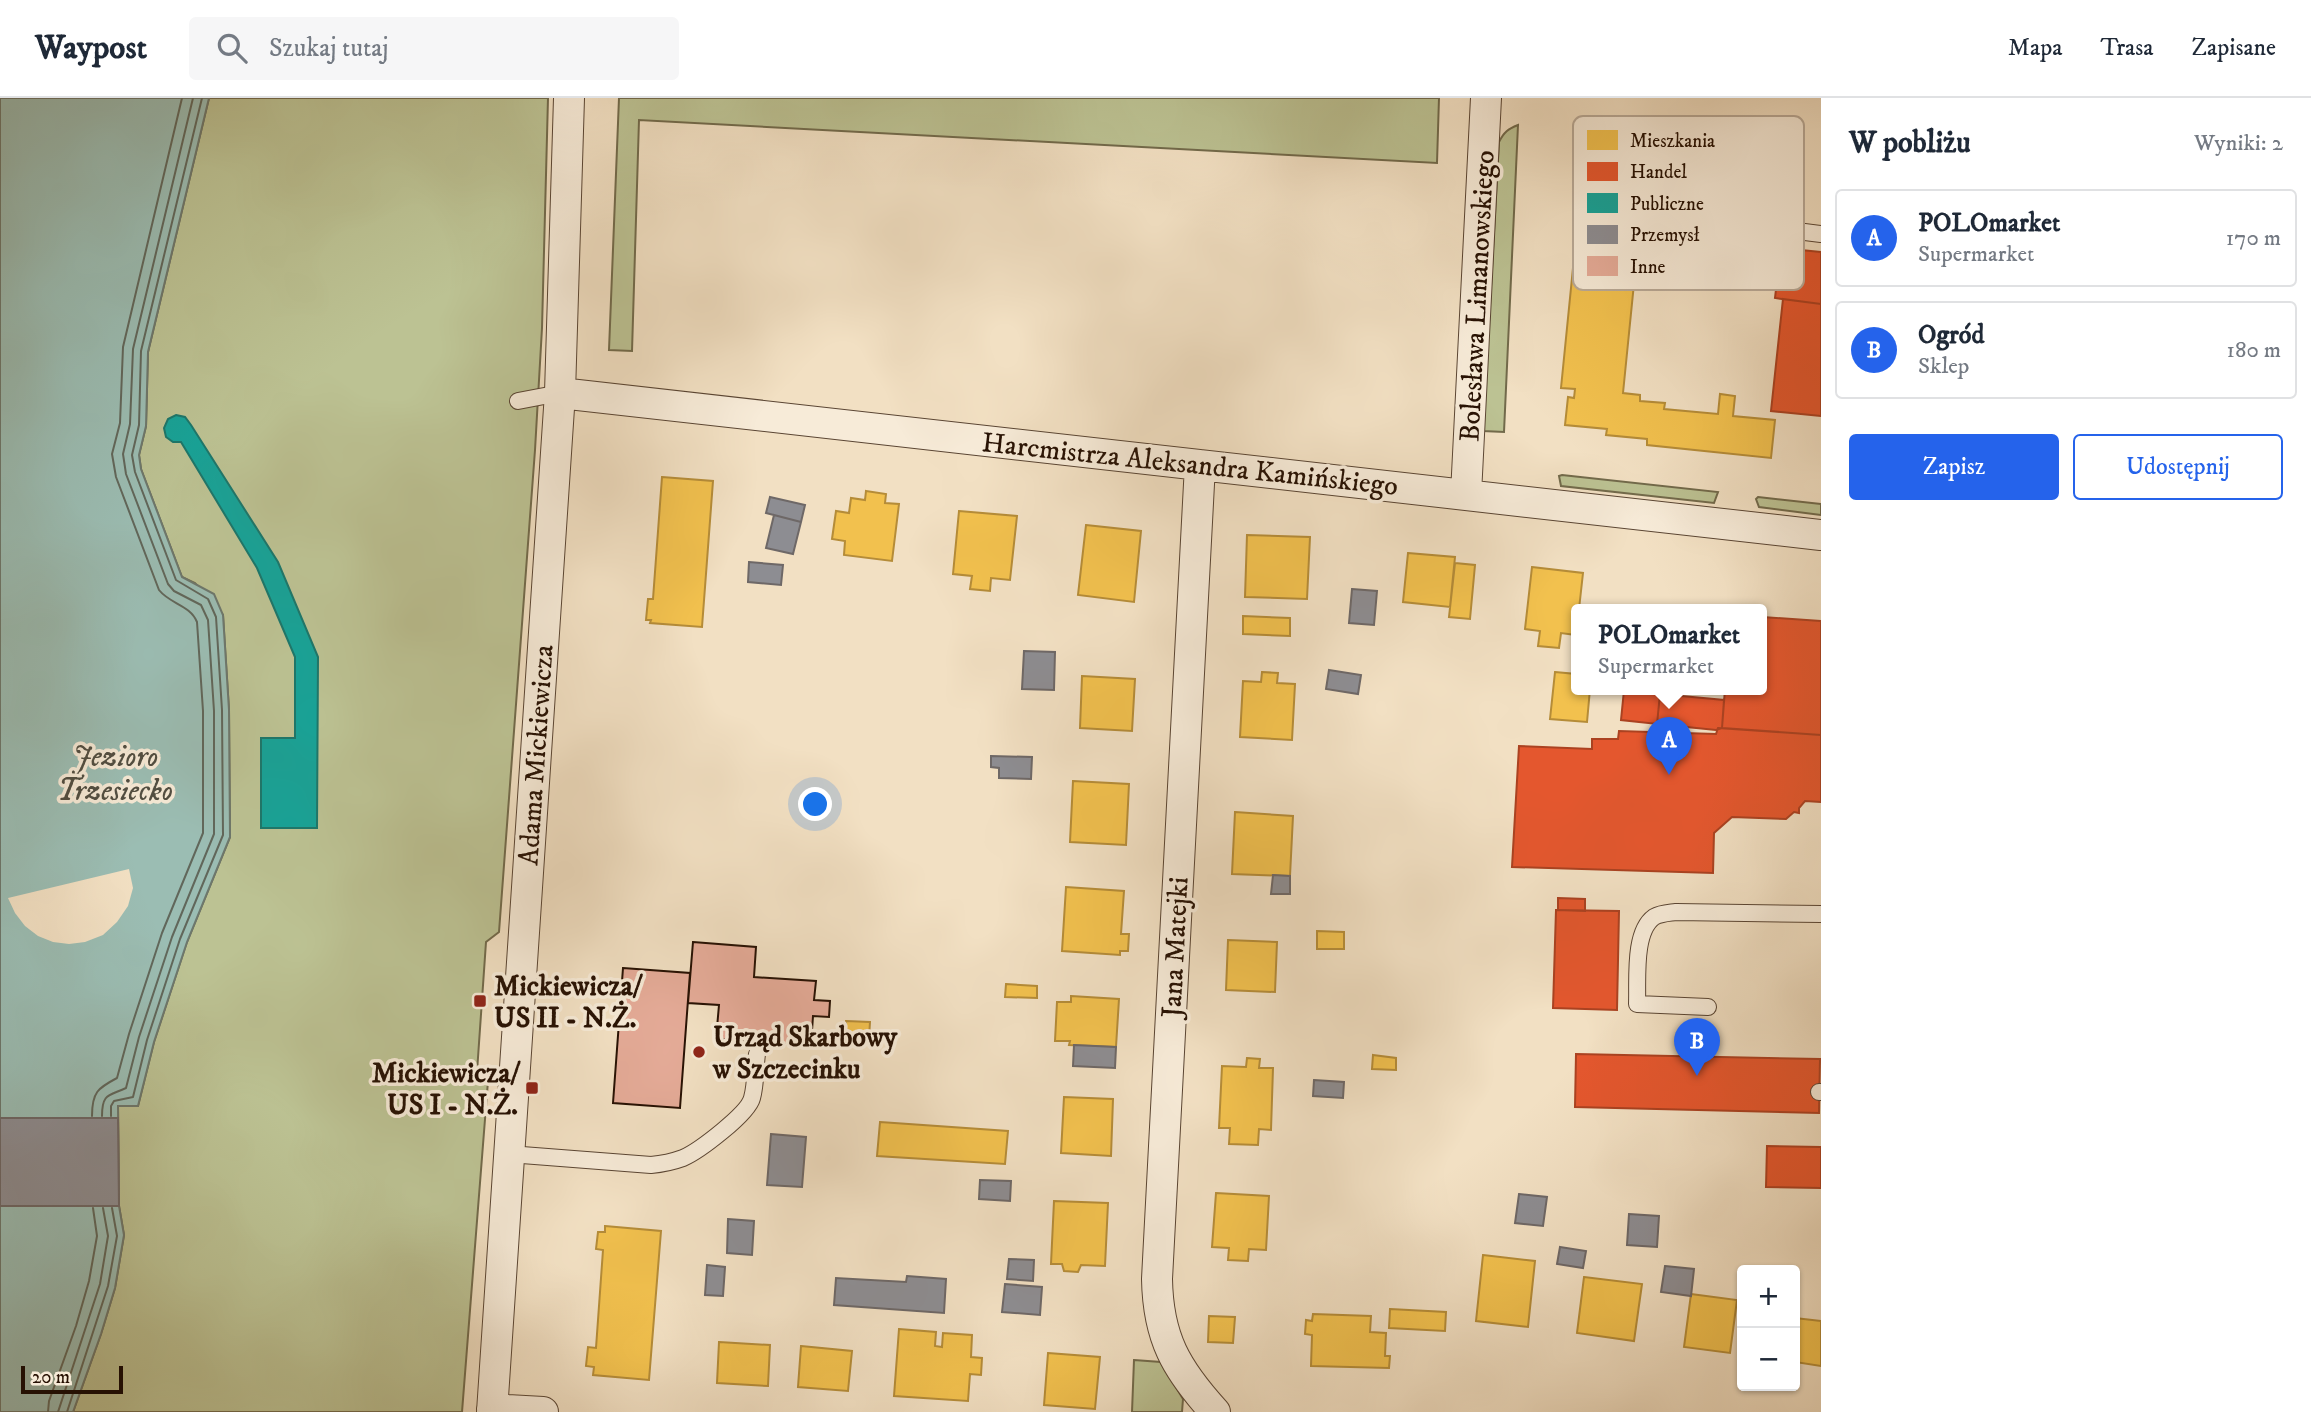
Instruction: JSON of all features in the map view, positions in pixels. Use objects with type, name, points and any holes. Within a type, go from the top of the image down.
[{"type":"street","name":"Adama Mickiewicza","points":[[492,1411],[560,393],[569,98]]},
{"type":"street","name":"Bolesława Limanowskiego","points":[[1466,494],[1486,98]]},
{"type":"street","name":"Harcmistrza Aleksandra Kamińskiego","points":[[560,393],[1821,535]]},
{"type":"street","name":"Jana Matejki","points":[[1200,465],[1157,1279],[1159,1316],[1170,1352],[1191,1385],[1215,1412]]},
{"type":"street","points":[[492,1411],[543,1412]]},
{"type":"lane","points":[[518,401],[560,393]]},
{"type":"lane","points":[[1708,1007],[1637,1004],[1640,937],[1654,918],[1676,912],[1821,914]]},
{"type":"lane","points":[[509,1154],[651,1165],[668,1164],[686,1157],[737,1120],[746,1110],[752,1099],[757,1054]]},
{"type":"green space","points":[[209,98],[548,98],[542,328],[535,450],[499,932],[486,942],[477,1072],[488,1081],[462,1412],[73,1412],[115,1288],[124,1235],[119,1206],[118,1106],[138,1106],[154,1042],[187,942],[230,837],[229,710],[223,615],[195,583],[182,577],[141,469],[139,455],[146,426],[148,352]]},
{"type":"green space","points":[[619,98],[1439,98],[1437,163],[639,120],[632,351],[609,350]]},
{"type":"green space","points":[[1518,125],[1504,432],[1483,431],[1499,142],[1507,131]]},
{"type":"green space","points":[[1559,476],[1718,492],[1714,503],[1561,486]]},
{"type":"green space","points":[[1758,497],[1821,504],[1821,515],[1759,507],[1756,499]]},
{"type":"green space","points":[[1134,1360],[1161,1362],[1183,1399],[1182,1412],[1132,1412]]},
{"type":"water","name":"Jezioro Trzesiecko","points":[[0,98],[209,98],[148,352],[146,426],[139,455],[141,469],[182,577],[214,594],[223,615],[229,710],[230,837],[187,942],[154,1042],[138,1106],[118,1106],[119,1206],[124,1235],[115,1288],[73,1412],[0,1412]]},
{"type":"pier","points":[[129,869],[133,888],[128,906],[117,922],[103,935],[85,942],[53,942],[38,936],[25,926],[8,898]]},
{"type":"building: Mieszkania","points":[[1573,268],[1573,290],[1633,290],[1623,393],[1640,395],[1640,401],[1665,403],[1664,409],[1718,414],[1720,394],[1735,396],[1733,416],[1775,420],[1771,458],[1647,445],[1647,439],[1606,435],[1607,429],[1565,425],[1568,397],[1574,398],[1575,389],[1561,388]]},
{"type":"building: Mieszkania","points":[[662,477],[713,481],[702,627],[650,623],[651,620],[646,620],[648,599],[653,599]]},
{"type":"building: Mieszkania","points":[[866,491],[886,494],[885,503],[899,504],[892,561],[844,555],[845,541],[832,539],[836,511],[849,513],[851,498],[865,500]]},
{"type":"building: Mieszkania","points":[[959,511],[1017,516],[1010,580],[991,578],[990,591],[970,589],[972,576],[953,574]]},
{"type":"building: Mieszkania","points":[[1086,525],[1141,531],[1134,602],[1078,595]]},
{"type":"building: Mieszkania","points":[[1247,535],[1310,537],[1307,599],[1245,597]]},
{"type":"building: Mieszkania","points":[[1408,553],[1455,557],[1450,607],[1403,602]]},
{"type":"building: Mieszkania","points":[[1455,563],[1475,565],[1470,619],[1449,617]]},
{"type":"building: Mieszkania","points":[[1532,567],[1583,573],[1580,604],[1571,604],[1571,634],[1561,633],[1559,648],[1538,646],[1540,631],[1525,629]]},
{"type":"building: Mieszkania","points":[[1243,616],[1290,618],[1290,636],[1243,634]]},
{"type":"building: Mieszkania","points":[[1262,672],[1278,673],[1277,683],[1295,684],[1292,740],[1240,737],[1243,681],[1261,682]]},
{"type":"building: Mieszkania","points":[[1555,672],[1571,674],[1571,695],[1589,695],[1587,722],[1550,719]]},
{"type":"building: Mieszkania","points":[[1082,676],[1135,679],[1132,731],[1080,728]]},
{"type":"building: Mieszkania","points":[[1073,781],[1129,784],[1126,845],[1070,842]]},
{"type":"building: Mieszkania","points":[[1235,812],[1293,816],[1290,876],[1232,874]]},
{"type":"building: Mieszkania","points":[[1066,887],[1124,891],[1121,934],[1129,934],[1128,951],[1120,951],[1120,955],[1062,951]]},
{"type":"building: Mieszkania","points":[[1317,931],[1344,932],[1344,949],[1317,949]]},
{"type":"building: Mieszkania","points":[[1228,940],[1277,942],[1275,992],[1226,990]]},
{"type":"building: Mieszkania","points":[[1006,984],[1037,986],[1037,998],[1005,997]]},
{"type":"building: Mieszkania","points":[[1071,996],[1119,999],[1116,1047],[1069,1045],[1070,1041],[1055,1041],[1057,1002],[1071,1002]]},
{"type":"building: Mieszkania","points":[[846,1021],[870,1022],[869,1038],[845,1037]]},
{"type":"building: Mieszkania","points":[[1373,1055],[1396,1058],[1396,1070],[1372,1069]]},
{"type":"building: Mieszkania","points":[[1247,1058],[1260,1059],[1259,1068],[1273,1068],[1271,1130],[1259,1129],[1258,1145],[1229,1144],[1230,1128],[1219,1128],[1222,1066],[1246,1067]]},
{"type":"building: Mieszkania","points":[[1064,1097],[1113,1099],[1111,1156],[1061,1153]]},
{"type":"building: Mieszkania","points":[[880,1122],[1008,1131],[1005,1164],[877,1156]]},
{"type":"building: Mieszkania","points":[[1216,1193],[1269,1196],[1266,1250],[1249,1249],[1248,1261],[1228,1260],[1229,1248],[1212,1247]]},
{"type":"building: Mieszkania","points":[[1054,1201],[1108,1203],[1105,1266],[1081,1265],[1078,1272],[1064,1271],[1062,1264],[1051,1264]]},
{"type":"building: Mieszkania","points":[[605,1226],[661,1231],[649,1380],[593,1375],[594,1367],[586,1366],[588,1347],[596,1348],[603,1250],[596,1249],[598,1232],[605,1232]]},
{"type":"building: Mieszkania","points":[[1483,1255],[1535,1261],[1528,1327],[1476,1321]]},
{"type":"building: Mieszkania","points":[[1584,1277],[1642,1284],[1634,1341],[1577,1333]]},
{"type":"building: Mieszkania","points":[[1691,1294],[1737,1300],[1730,1353],[1684,1347]]},
{"type":"building: Mieszkania","points":[[1390,1309],[1446,1312],[1445,1331],[1389,1328]]},
{"type":"building: Mieszkania","points":[[1313,1314],[1371,1316],[1370,1332],[1386,1333],[1385,1356],[1390,1356],[1389,1368],[1311,1366],[1312,1335],[1305,1334],[1306,1320],[1312,1321]]},
{"type":"building: Mieszkania","points":[[1209,1316],[1235,1317],[1233,1343],[1208,1342]]},
{"type":"building: Mieszkania","points":[[1800,1319],[1821,1321],[1821,1366],[1800,1363]]},
{"type":"building: Mieszkania","points":[[899,1329],[936,1332],[935,1346],[942,1347],[943,1333],[972,1335],[971,1357],[982,1358],[981,1375],[970,1374],[968,1401],[894,1396]]},
{"type":"building: Mieszkania","points":[[719,1342],[770,1345],[768,1386],[717,1383]]},
{"type":"building: Mieszkania","points":[[801,1346],[852,1351],[848,1391],[798,1387]]},
{"type":"building: Mieszkania","points":[[1048,1353],[1100,1357],[1095,1409],[1044,1405]]},
{"type":"building: Handel","points":[[1804,250],[1821,252],[1821,304],[1775,298],[1776,290],[1804,290]]},
{"type":"building: Handel","points":[[1783,299],[1821,304],[1821,416],[1771,411]]},
{"type":"building: Handel","points":[[1767,617],[1821,621],[1821,735],[1722,728],[1725,695],[1767,695]]},
{"type":"building: Handel","points":[[1624,695],[1660,695],[1657,724],[1621,720]]},
{"type":"building: Handel","points":[[1660,695],[1724,700],[1722,728],[1716,730],[1657,724]]},
{"type":"building: Handel","points":[[1718,728],[1821,735],[1821,802],[1805,801],[1799,808],[1799,813],[1794,812],[1786,819],[1732,817],[1714,833],[1713,873],[1512,867],[1519,746],[1592,749],[1592,739],[1618,739],[1619,731],[1716,734]]},
{"type":"building: Handel","points":[[1558,898],[1585,899],[1585,911],[1558,910]]},
{"type":"building: Handel","points":[[1556,910],[1619,911],[1617,1010],[1553,1008]]},
{"type":"building: Handel","points":[[1576,1054],[1820,1059],[1819,1113],[1575,1107]]},
{"type":"building: Handel","points":[[1767,1146],[1821,1147],[1821,1188],[1766,1187]]},
{"type":"building: Publiczne","points":[[176,415],[185,417],[191,425],[278,562],[318,657],[317,828],[261,828],[261,738],[295,738],[295,657],[257,568],[181,442],[173,442],[166,437],[164,428],[168,419]]},
{"type":"building: Przemysł","points":[[770,497],[805,505],[801,522],[766,513]]},
{"type":"building: Przemysł","points":[[774,515],[801,522],[793,554],[766,548]]},
{"type":"building: Przemysł","points":[[749,562],[783,565],[781,585],[748,582]]},
{"type":"building: Przemysł","points":[[1352,589],[1377,591],[1374,625],[1349,623]]},
{"type":"building: Przemysł","points":[[1024,651],[1055,652],[1054,690],[1022,689]]},
{"type":"building: Przemysł","points":[[1329,670],[1361,675],[1358,694],[1326,689]]},
{"type":"building: Przemysł","points":[[991,756],[1032,757],[1031,779],[999,778],[999,768],[991,767]]},
{"type":"building: Przemysł","points":[[1273,875],[1290,876],[1290,894],[1271,894]]},
{"type":"building: Przemysł","points":[[1074,1045],[1116,1047],[1115,1068],[1073,1066]]},
{"type":"building: Przemysł","points":[[1314,1080],[1344,1082],[1343,1098],[1313,1096]]},
{"type":"building: Przemysł","points":[[0,1118],[118,1118],[119,1206],[0,1206]]},
{"type":"building: Przemysł","points":[[771,1134],[806,1137],[802,1187],[767,1185]]},
{"type":"building: Przemysł","points":[[980,1180],[1011,1181],[1010,1201],[979,1199]]},
{"type":"building: Przemysł","points":[[1519,1194],[1547,1197],[1543,1226],[1515,1223]]},
{"type":"building: Przemysł","points":[[1629,1214],[1659,1216],[1657,1247],[1627,1245]]},
{"type":"building: Przemysł","points":[[728,1219],[754,1221],[752,1255],[727,1253]]},
{"type":"building: Przemysł","points":[[1560,1247],[1586,1251],[1583,1268],[1557,1264]]},
{"type":"building: Przemysł","points":[[1009,1259],[1034,1260],[1033,1281],[1007,1279]]},
{"type":"building: Przemysł","points":[[707,1265],[725,1267],[723,1296],[705,1295]]},
{"type":"building: Przemysł","points":[[1665,1266],[1694,1269],[1691,1296],[1661,1292]]},
{"type":"building: Przemysł","points":[[907,1276],[946,1279],[944,1313],[834,1305],[836,1278],[906,1282]]},
{"type":"building: Przemysł","points":[[1005,1284],[1042,1287],[1040,1315],[1002,1312]]},
{"type":"building: Inne","points":[[693,942],[756,947],[754,977],[816,981],[814,1000],[830,1001],[829,1017],[813,1016],[811,1046],[716,1039],[719,1005],[688,1003]]},
{"type":"building: Inne","points":[[623,968],[690,973],[680,1108],[613,1103]]},
{"type":"place","name":"POLOmarket","points":[[1669,775]]},
{"type":"place","name":"Mickiewicza/ US II - N.Ż.","points":[[480,1001]]},
{"type":"place","name":"Urząd Skarbowy w Szczecinku","points":[[699,1052]]},
{"type":"place","name":"Ogród","points":[[1697,1076]]},
{"type":"place","name":"Mickiewicza/ US I - N.Ż.","points":[[532,1088]]}]
